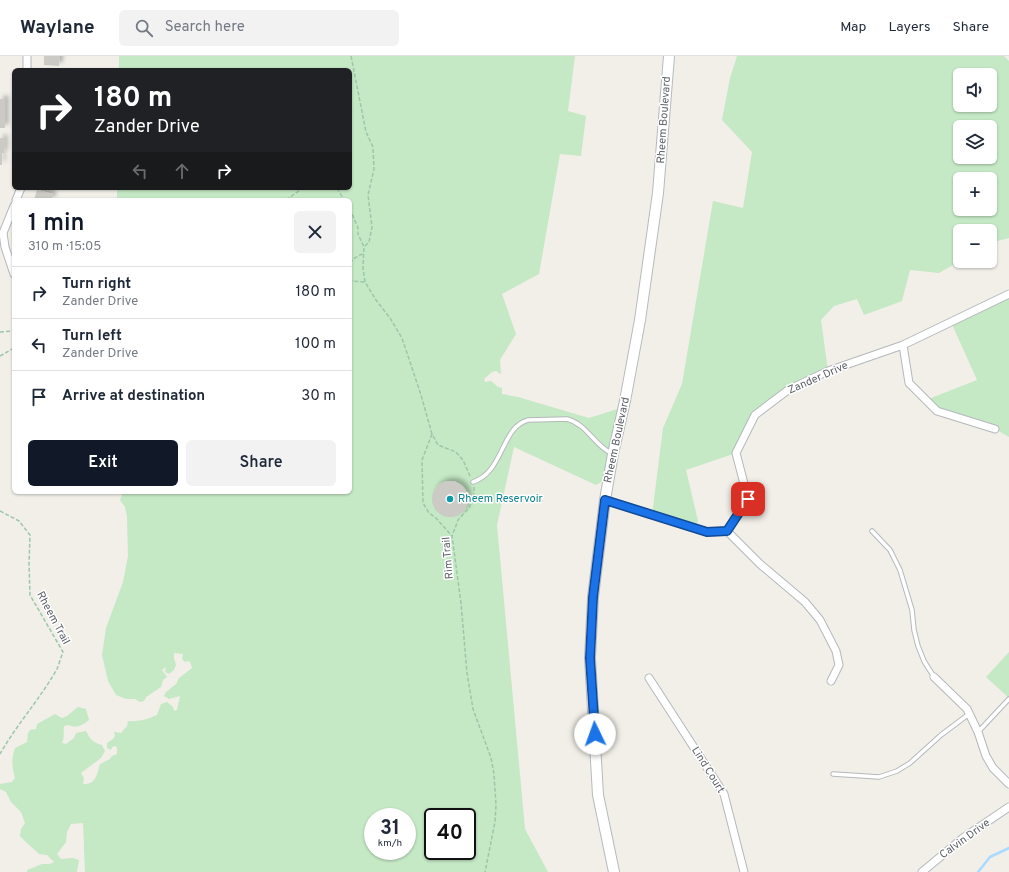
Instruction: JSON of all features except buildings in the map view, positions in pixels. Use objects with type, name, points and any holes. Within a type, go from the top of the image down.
[{"type":"street","points":[[27,56],[27,68]]},
{"type":"street","name":"Rheem Boulevard","points":[[614,872],[598,796],[590,658],[593,597],[605,500],[613,454],[626,401],[640,320],[658,193],[669,56]]},
{"type":"street","points":[[12,210],[2,233],[12,268]]},
{"type":"street","name":"Zander Drive","points":[[727,531],[748,499],[736,452],[756,415],[788,390],[828,371],[903,345],[1009,294]]},
{"type":"street","points":[[903,345],[909,382],[937,411],[995,429]]},
{"type":"street","points":[[605,500],[707,532],[727,531],[760,564],[805,602],[820,620],[836,650],[838,665],[831,681]]},
{"type":"street","points":[[934,677],[967,709],[978,732],[989,762],[1009,784]]},
{"type":"street","name":"Lind Court","points":[[649,678],[724,794],[744,872]]},
{"type":"street","name":"Calvin Drive","points":[[922,872],[963,838],[1009,807]]},
{"type":"lane","points":[[473,482],[481,479],[491,470],[500,457],[503,446],[516,426],[522,421],[572,420],[579,424],[605,450],[613,454]]},
{"type":"lane","points":[[872,531],[890,550],[900,570],[912,610],[914,630],[918,646],[924,661],[934,677]]},
{"type":"lane","points":[[978,732],[1009,699]]},
{"type":"lane","points":[[833,774],[880,777],[897,771],[910,763],[941,735],[969,714]]},
{"type":"path","points":[[352,56],[366,132],[373,147],[374,169],[368,195],[372,227],[369,242],[364,248]]},
{"type":"path","points":[[289,198],[300,190]]},
{"type":"path","name":"Rim Trail","points":[[352,214],[364,248],[365,282],[402,338],[432,434],[438,445],[456,452],[463,460],[473,482],[474,497],[469,508],[458,520],[452,536],[461,603],[467,673],[473,709],[491,758],[494,774],[496,816],[485,872]]},
{"type":"path","points":[[352,260],[364,253]]},
{"type":"path","points":[[352,281],[365,282]]},
{"type":"path","points":[[0,332],[12,331]]},
{"type":"path","points":[[0,356],[12,349]]},
{"type":"path","points":[[432,434],[422,460],[423,502],[429,513],[436,518],[452,536]]},
{"type":"path","name":"Rheem Trail","points":[[0,511],[19,521],[30,535],[30,595],[63,652],[57,668],[0,754]]},
{"type":"green space","points":[[119,56],[575,56],[568,111],[586,116],[581,156],[560,154],[539,274],[502,294],[516,334],[500,360],[501,374],[496,371],[492,372],[484,379],[485,382],[491,381],[498,387],[502,388],[502,394],[518,397],[589,418],[624,407],[609,477],[596,485],[514,447],[497,525],[525,829],[548,872],[85,872],[83,823],[71,824],[67,832],[66,842],[57,854],[61,859],[73,858],[79,860],[77,872],[27,872],[27,870],[42,864],[50,864],[54,862],[47,855],[39,854],[20,836],[21,829],[25,823],[21,812],[11,802],[6,792],[0,789],[0,784],[12,782],[15,778],[12,763],[15,748],[27,742],[28,733],[30,730],[36,729],[37,724],[55,714],[62,718],[78,707],[86,709],[89,720],[82,725],[64,726],[64,737],[62,743],[66,744],[74,738],[76,733],[86,731],[92,740],[102,745],[105,751],[101,758],[81,773],[84,778],[83,784],[91,783],[97,775],[100,764],[117,754],[116,746],[112,747],[111,750],[107,748],[107,743],[115,736],[114,732],[121,733],[127,726],[128,721],[143,720],[157,715],[161,704],[167,702],[173,707],[174,711],[177,710],[180,696],[169,699],[164,696],[166,692],[176,684],[179,678],[192,668],[189,661],[185,662],[182,659],[183,654],[174,653],[176,665],[174,670],[169,674],[165,672],[166,667],[162,670],[167,677],[163,680],[161,687],[146,697],[144,701],[140,702],[135,699],[126,699],[116,695],[108,681],[102,655],[106,628],[123,582],[128,556],[127,517],[125,507],[120,500],[122,494],[352,494],[352,198],[117,198],[117,190],[352,190],[352,68],[119,68]]},
{"type":"green space","points":[[737,56],[1004,56],[1009,61],[1009,238],[997,241],[997,224],[953,224],[953,265],[939,273],[910,270],[902,301],[864,315],[857,299],[834,306],[821,320],[828,371],[788,390],[756,415],[736,453],[686,470],[698,521],[694,528],[652,515],[663,428],[682,384],[713,201],[743,208],[752,152],[722,120],[730,78]]},
{"type":"green space","points":[[1009,294],[1009,437],[995,429],[937,411],[926,400],[977,380],[951,322]]},
{"type":"green space","points":[[1009,652],[1009,698],[986,677]]},
{"type":"waterway","points":[[978,872],[990,857],[1009,848]]},
{"type":"place","name":"Rheem Reservoir","points":[[450,499]]},
{"type":"route","points":[[595,734],[590,658],[593,597],[605,500],[707,532],[727,531],[748,499]]}]
